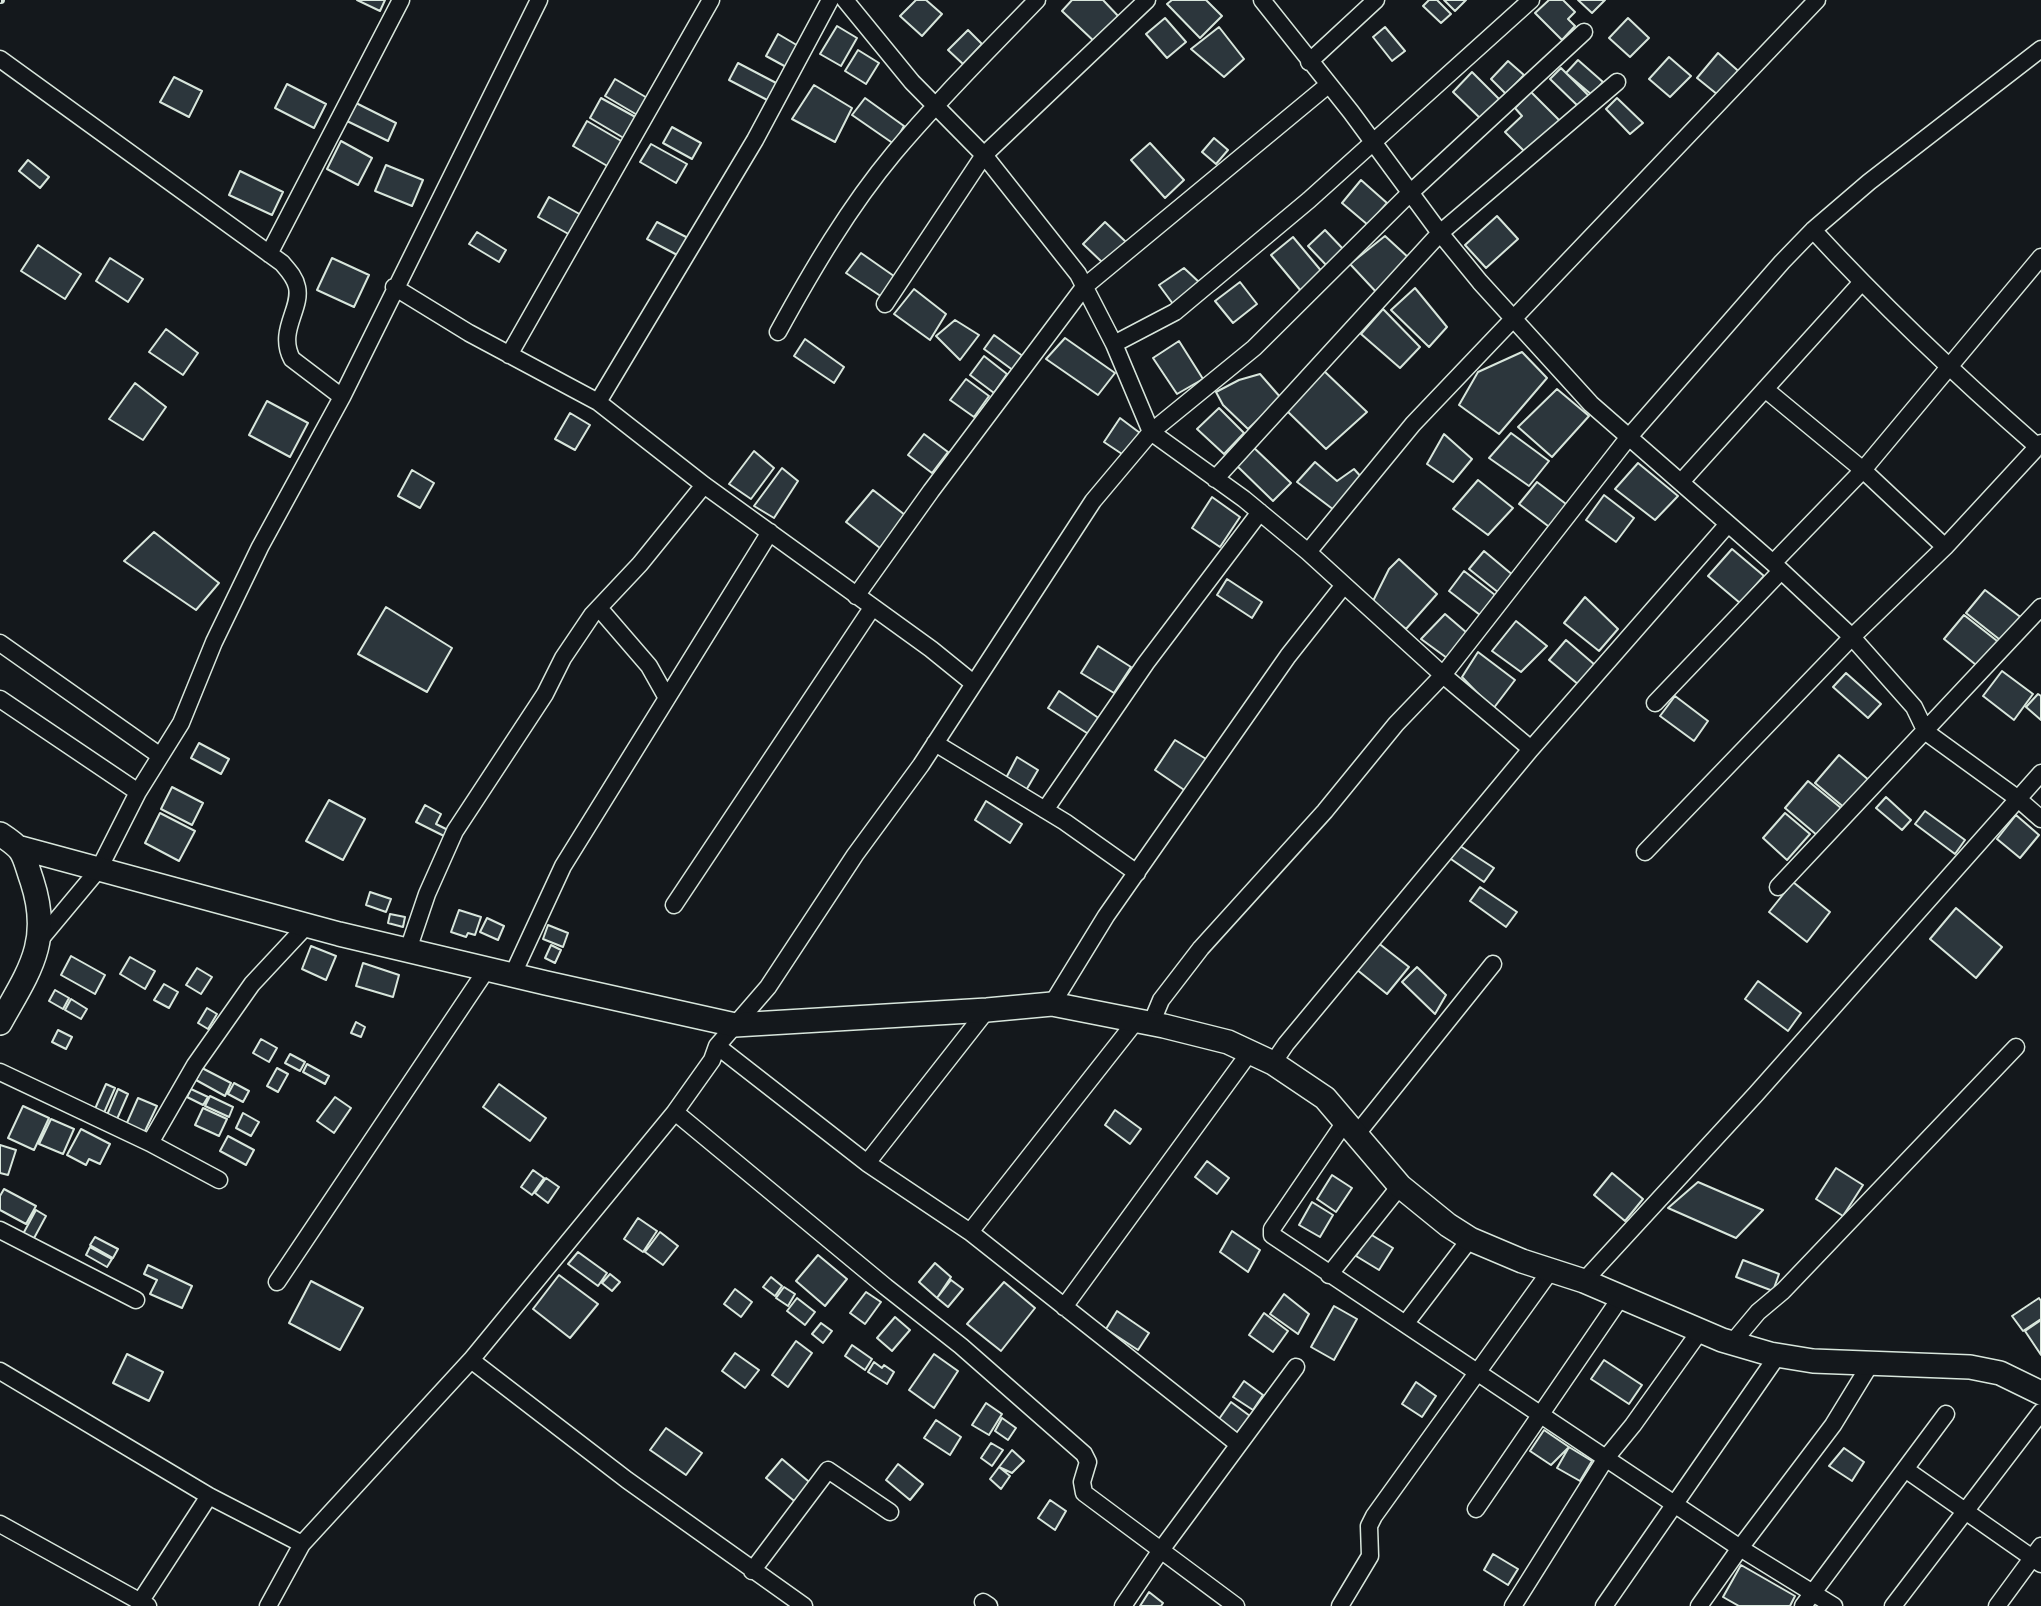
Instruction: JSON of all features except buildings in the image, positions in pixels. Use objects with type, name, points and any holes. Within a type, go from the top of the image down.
[{"type":"street","points":[[269,254],[401,0]]},
{"type":"street","points":[[39,941],[99,869],[138,792],[181,723],[214,642],[260,547],[342,397],[394,287],[466,150],[539,0]]},
{"type":"street","points":[[509,355],[710,0]]},
{"type":"street","points":[[598,402],[755,140],[830,0]]},
{"type":"street","points":[[845,0],[912,82],[984,155],[1078,274],[1114,344],[1151,432],[1308,552],[1443,675],[1531,749]]},
{"type":"street","points":[[778,332],[807,280],[893,155],[936,105],[1037,0]]},
{"type":"street","points":[[885,303],[984,155],[1147,0]]},
{"type":"street","points":[[1262,0],[1440,233],[1513,319],[1591,404],[1777,567],[1852,637],[1914,707],[1926,732],[2017,798],[2041,819]]},
{"type":"street","points":[[1309,62],[1376,0]]},
{"type":"street","points":[[1114,344],[1175,312],[1373,143],[1531,0]]},
{"type":"street","points":[[1308,552],[1413,424],[1817,0]]},
{"type":"street","points":[[274,1604],[302,1544],[471,1360],[675,1112],[712,1060],[718,1046],[768,987],[855,855],[935,744],[1093,501],[1151,432],[1254,348],[1410,193],[1584,32]]},
{"type":"street","points":[[970,1232],[1201,948],[1325,811],[1396,724],[1443,675],[1628,438],[1782,262],[1813,230],[1869,182],[2041,49]]},
{"type":"street","points":[[0,59],[282,263],[295,279],[298,290],[287,333],[288,352],[292,359],[342,397]]},
{"type":"street","points":[[1215,479],[1440,233],[1618,82]]},
{"type":"street","points":[[856,596],[1084,287],[1328,85]]},
{"type":"street","points":[[1645,852],[1852,637],[1945,547],[2039,445],[1949,369],[1813,230]]},
{"type":"street","points":[[1655,702],[1863,470],[2041,257]]},
{"type":"street","points":[[1681,482],[1861,282]]},
{"type":"street","points":[[394,287],[509,355],[598,402],[704,485],[836,578],[856,596],[931,649],[973,683]]},
{"type":"street","points":[[1765,389],[1863,470],[1945,547]]},
{"type":"street","points":[[408,950],[427,894],[455,831],[545,694],[583,628],[640,564],[704,485]]},
{"type":"street","points":[[1045,810],[1146,663],[1259,512]]},
{"type":"street","points":[[1273,1063],[1531,749],[1728,524]]},
{"type":"street","points":[[513,974],[562,866],[771,532]]},
{"type":"street","points":[[1052,1004],[1106,916],[1288,656],[1344,585]]},
{"type":"street","points":[[1778,887],[2041,607]]},
{"type":"street","points":[[599,608],[649,666],[667,698]]},
{"type":"street","points":[[674,905],[872,608]]},
{"type":"street","points":[[0,643],[159,755]]},
{"type":"street","points":[[0,699],[138,792]]},
{"type":"street","points":[[935,744],[1045,810],[1137,873]]},
{"type":"street","points":[[1584,1281],[1756,1094],[2041,773]]},
{"type":"street","points":[[0,834],[21,848],[408,950],[735,1025],[1052,1004],[1228,1042],[1273,1063],[1325,1098],[1400,1185],[1448,1225],[1470,1239],[1522,1261],[1584,1281],[1732,1343],[1813,1361],[1970,1367],[2000,1373],[2040,1396],[1966,1512],[1893,1606]]},
{"type":"street","points":[[0,1023],[27,975],[39,941],[40,905],[21,848]]},
{"type":"street","points":[[150,1143],[195,1065],[252,984],[308,924]]},
{"type":"street","points":[[1493,964],[1351,1128],[1271,1231],[1274,1237],[1676,1503],[1809,1599],[1834,1606]]},
{"type":"street","points":[[277,1282],[487,969]]},
{"type":"street","points":[[867,1163],[987,1010]]},
{"type":"street","points":[[718,1046],[867,1163],[970,1232],[1238,1444]]},
{"type":"street","points":[[1732,1343],[1758,1312],[1783,1291],[2016,1047]]},
{"type":"street","points":[[1063,1307],[1250,1052]]},
{"type":"street","points":[[0,1072],[150,1143],[219,1180]]},
{"type":"street","points":[[675,1112],[1022,1398],[1084,1454],[1088,1462],[1082,1482],[1084,1493],[1236,1606]]},
{"type":"street","points":[[1329,1275],[1400,1185]]},
{"type":"street","points":[[0,1230],[136,1300]]},
{"type":"street","points":[[1406,1323],[1470,1239]]},
{"type":"street","points":[[1340,1606],[1370,1556],[1369,1526],[1374,1516],[1550,1270]]},
{"type":"street","points":[[1476,1509],[1621,1297]]},
{"type":"street","points":[[1513,1606],[1606,1458],[1700,1331]]},
{"type":"street","points":[[1604,1606],[1778,1355]]},
{"type":"street","points":[[471,1360],[627,1480],[804,1606]]},
{"type":"street","points":[[1699,1606],[1833,1424],[1871,1363]]},
{"type":"street","points":[[1123,1606],[1296,1367]]},
{"type":"street","points":[[0,1371],[209,1496],[302,1544]]},
{"type":"street","points":[[1809,1599],[1946,1413]]},
{"type":"street","points":[[1905,1469],[1966,1512],[2038,1556],[1997,1606]]},
{"type":"street","points":[[752,1571],[828,1470],[890,1512]]},
{"type":"street","points":[[0,1524],[144,1604],[209,1496]]}]
